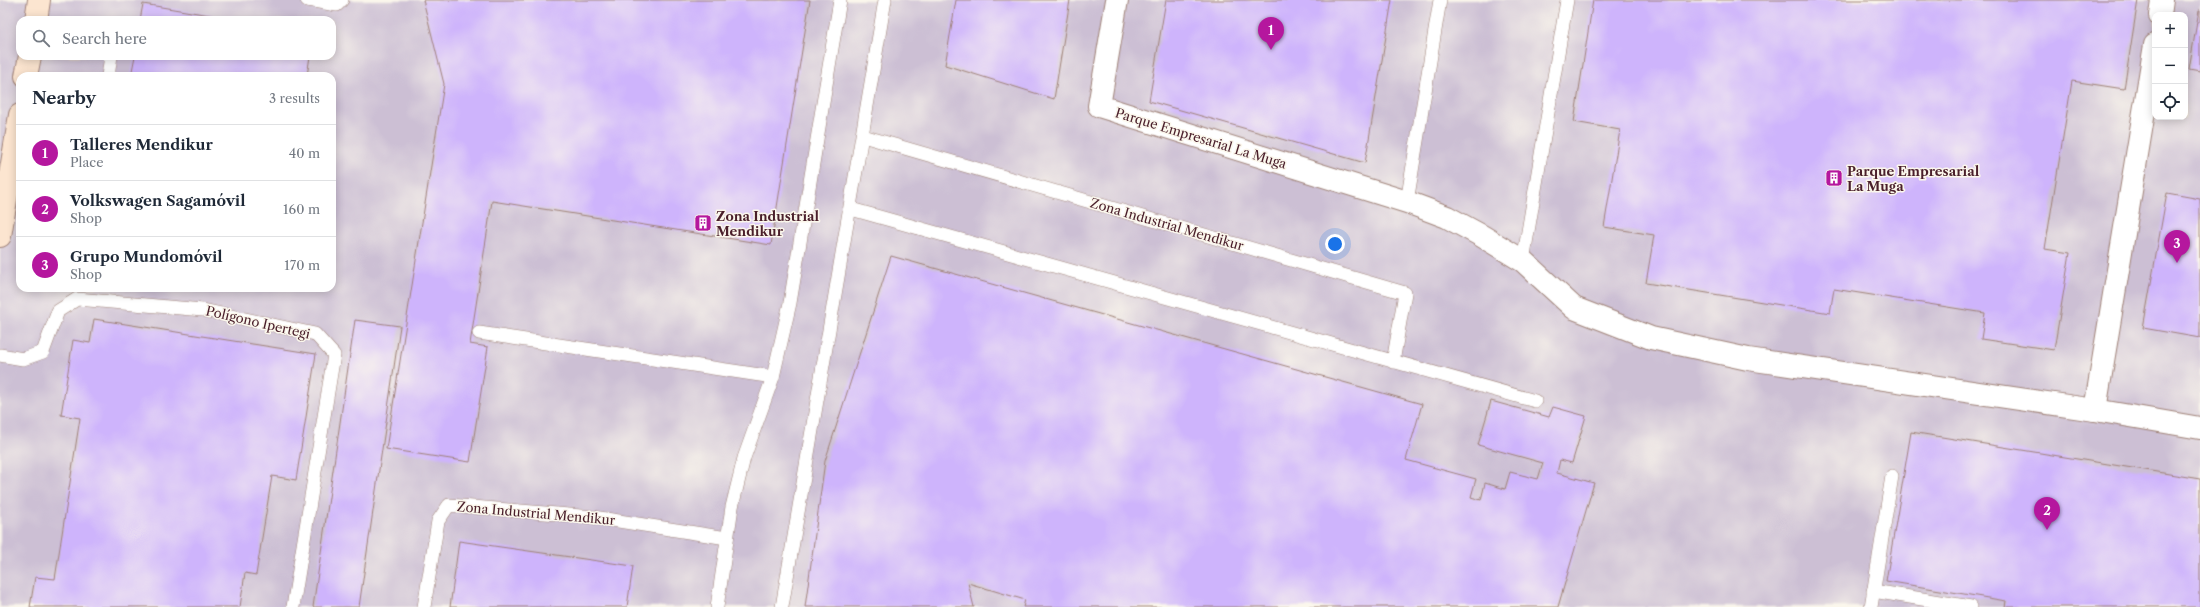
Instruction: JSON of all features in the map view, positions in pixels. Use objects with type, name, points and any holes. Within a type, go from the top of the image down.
[{"type":"street","points":[[37,16],[39,0]]},
{"type":"street","name":"Parque Empresarial La Muga","points":[[1117,0],[1098,106],[1407,202],[1447,217],[1523,261],[1574,308],[1651,338],[1748,359],[2095,410],[2200,428]]},
{"type":"street","points":[[2160,12],[2162,0]]},
{"type":"street","points":[[2095,410],[2155,48]]},
{"type":"street","points":[[27,72],[29,60]]},
{"type":"street","points":[[0,236],[13,199],[16,163]]},
{"type":"lane","points":[[307,0],[337,5],[342,0]]},
{"type":"lane","points":[[717,607],[732,507],[744,458],[773,377],[790,303],[840,0]]},
{"type":"lane","points":[[782,607],[885,0]]},
{"type":"lane","points":[[1407,202],[1440,0]]},
{"type":"lane","points":[[1523,261],[1566,0]]},
{"type":"lane","points":[[109,72],[110,60]]},
{"type":"lane","name":"Zona Industrial Mendikur","points":[[863,136],[1405,294],[1394,362]]},
{"type":"lane","points":[[850,209],[1535,401]]},
{"type":"lane","name":"Polígono Ipertegi","points":[[0,355],[23,359],[44,352],[58,311],[77,299],[203,310],[315,334],[334,355],[294,607]]},
{"type":"lane","points":[[479,333],[773,377]]},
{"type":"lane","points":[[1870,607],[1892,476]]},
{"type":"lane","name":"Zona Industrial Mendikur","points":[[424,607],[438,521],[449,505],[593,517],[727,538]]},
{"type":"lane","points":[[1873,591],[1971,607]]},
{"type":"shaded area","points":[[0,0],[2200,0],[2200,607],[0,607]]},
{"type":"building","name":"Zona Industrial Mendikur","points":[[423,0],[810,0],[771,245],[492,201],[470,344],[488,347],[470,462],[386,449],[444,84]]},
{"type":"building","points":[[956,0],[1070,0],[1054,99],[945,65]]},
{"type":"building","points":[[1166,0],[1392,0],[1365,163],[1149,101]]},
{"type":"building","name":"Parque Empresarial La Muga","points":[[1593,0],[2138,0],[2124,89],[2072,81],[2045,249],[2070,253],[2054,350],[1981,339],[1985,313],[1834,289],[1830,313],[1646,283],[1654,235],[1604,227],[1620,130],[1574,122]]},
{"type":"building","points":[[143,4],[216,16],[141,16]]},
{"type":"building","points":[[2200,10],[2200,71],[2189,69]]},
{"type":"building","points":[[134,60],[309,60],[308,72],[132,72]]},
{"type":"building","points":[[2167,193],[2200,199],[2200,338],[2143,328]]},
{"type":"building","points":[[891,256],[1422,404],[1406,460],[1476,479],[1471,497],[1481,500],[1485,483],[1505,489],[1510,472],[1538,479],[1543,463],[1478,445],[1491,401],[1549,417],[1553,407],[1586,416],[1572,463],[1560,460],[1557,473],[1594,483],[1558,607],[1023,607],[1025,600],[968,583],[974,607],[805,607],[825,461]]},
{"type":"building","points":[[94,319],[316,354],[296,480],[272,476],[256,575],[245,573],[240,607],[30,607],[35,577],[55,579],[80,418],[61,415],[73,340],[90,343]]},
{"type":"building","points":[[355,320],[400,326],[359,607],[313,607]]},
{"type":"building","points":[[1911,432],[2200,479],[2200,607],[2005,607],[2006,601],[1886,581]]},
{"type":"building","points":[[459,541],[633,566],[627,607],[450,607]]},
{"type":"place","name":"Talleres Mendikur","points":[[1271,50]]},
{"type":"place","name":"Parque Empresarial La Muga","points":[[1834,178]]},
{"type":"place","name":"Zona Industrial Mendikur","points":[[703,223]]},
{"type":"place","name":"Grupo Mundomóvil","points":[[2177,263]]},
{"type":"place","name":"Volkswagen Sagamóvil","points":[[2047,530]]}]
